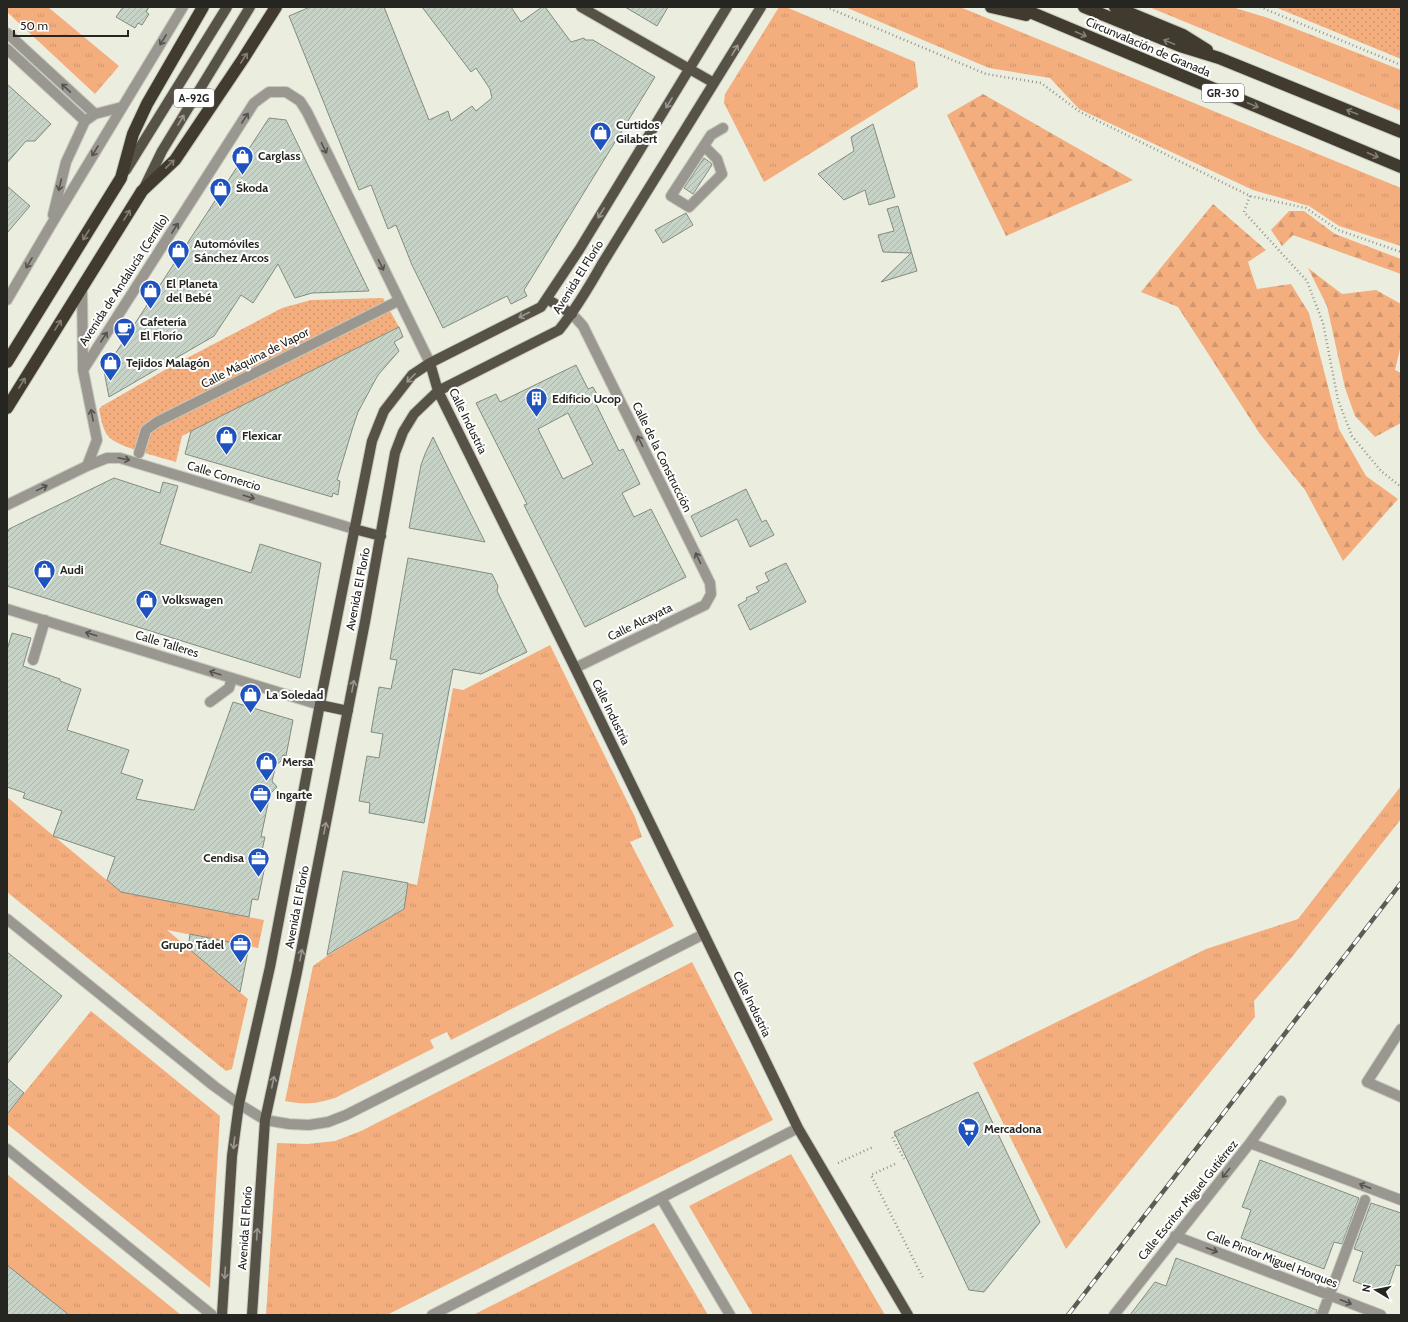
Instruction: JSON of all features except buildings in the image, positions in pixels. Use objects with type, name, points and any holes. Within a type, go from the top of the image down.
[{"type":"highway","points":[[121,178],[133,134],[147,104],[203,7]]},
{"type":"highway","points":[[142,191],[175,160],[276,7]]},
{"type":"highway","points":[[991,7],[1045,19]]},
{"type":"highway","name":"Circunvalación de Granada","points":[[1018,7],[1401,167]]},
{"type":"highway","name":"Circunvalación de Granada","points":[[1084,7],[1180,46],[1219,58],[1401,132]]},
{"type":"highway","points":[[1115,7],[1183,35],[1219,58]]},
{"type":"highway","name":"A-92G","points":[[7,362],[121,178]]},
{"type":"highway","name":"A-92G","points":[[7,408],[142,191]]},
{"type":"main road","name":"A-92G","points":[[121,178],[227,7]]},
{"type":"main road","name":"A-92G","points":[[142,191],[162,151],[250,7]]},
{"type":"main road","points":[[581,7],[714,83]]},
{"type":"main road","name":"Avenida El Florío","points":[[222,1315],[232,1156],[239,1104],[270,966],[372,441],[384,411],[412,375],[430,363],[541,307],[690,70],[727,7]]},
{"type":"main road","name":"Avenida El Florío","points":[[252,1315],[265,1120],[297,972],[348,711],[395,453],[403,432],[414,414],[438,392],[559,330],[572,314],[761,7]]},
{"type":"main road","points":[[547,299],[572,314]]},
{"type":"main road","name":"Calle Industria","points":[[430,363],[438,392],[575,668],[798,1128],[906,1314]]},
{"type":"main road","points":[[354,529],[381,536]]},
{"type":"main road","points":[[320,705],[348,711]]},
{"type":"street","points":[[8,295],[183,7]]},
{"type":"street","points":[[7,33],[95,114]]},
{"type":"street","points":[[7,49],[85,121]]},
{"type":"street","name":"Avenida de Andalucía (Cerrillo)","points":[[83,370],[254,103],[269,92],[286,92],[300,100],[307,112]]},
{"type":"street","points":[[51,225],[66,162],[85,121],[95,114],[122,107]]},
{"type":"street","name":"Calle Industria","points":[[307,112],[398,301],[430,363]]},
{"type":"street","points":[[704,146],[717,159],[722,174],[689,207],[671,196],[711,135],[723,128]]},
{"type":"street","points":[[7,505],[87,466],[97,440],[83,370],[82,286]]},
{"type":"street","name":"Calle Máquina de Vapor","points":[[139,453],[146,430],[157,422],[398,301]]},
{"type":"street","name":"Calle de la Construcción","points":[[572,314],[583,326],[587,334],[710,583],[711,594]]},
{"type":"street","name":"Calle Comercio","points":[[87,466],[107,458],[120,458],[354,529]]},
{"type":"street","name":"Calle Alcayata","points":[[575,668],[706,605],[711,594]]},
{"type":"street","name":"Calle Talleres","points":[[7,608],[320,705]]},
{"type":"street","points":[[33,660],[45,620]]},
{"type":"street","points":[[210,702],[229,688],[232,678]]},
{"type":"street","points":[[7,919],[214,1086],[265,1120],[289,1124],[328,1122],[346,1116],[704,934]]},
{"type":"street","points":[[1401,1029],[1367,1082],[1401,1096]]},
{"type":"street","name":"Calle Escritor Miguel Gutiérrez","points":[[1114,1315],[1250,1143],[1281,1101]]},
{"type":"street","points":[[432,1315],[798,1128]]},
{"type":"street","points":[[1250,1143],[1401,1200]]},
{"type":"street","points":[[7,1149],[212,1315]]},
{"type":"street","points":[[661,1198],[730,1315]]},
{"type":"street","points":[[1322,1315],[1365,1200]]},
{"type":"street","name":"Calle Pintor Miguel Horques","points":[[1175,1236],[1381,1315]]},
{"type":"path","points":[[826,7],[986,74],[1041,82],[1080,112],[1250,196],[1306,208],[1338,230],[1401,252]]},
{"type":"path","points":[[1260,7],[1401,65]]},
{"type":"path","points":[[1250,196],[1244,212],[1307,281],[1323,323],[1338,400],[1352,436],[1381,471],[1401,487]]},
{"type":"path","points":[[899,1134],[892,1137],[904,1159]]},
{"type":"path","points":[[838,1163],[873,1146]]},
{"type":"path","points":[[895,1164],[871,1175],[924,1280]]},
{"type":"green space","points":[[7,7],[48,7],[119,66],[95,94],[7,12]]},
{"type":"green space","points":[[779,7],[786,7],[915,62],[918,87],[764,182],[724,103],[725,94]]},
{"type":"green space","points":[[845,7],[960,7],[1401,188],[1401,246],[1339,226],[1309,206],[1253,190],[1079,109],[1050,78],[989,68]]},
{"type":"green space","points":[[1149,7],[1232,7],[1268,18],[1401,70],[1401,111]]},
{"type":"green space","points":[[1275,7],[1401,7],[1401,59]]},
{"type":"green space","points":[[983,94],[1133,180],[1006,236],[947,115]]},
{"type":"green space","points":[[1213,204],[1266,250],[1248,262],[1257,289],[1291,284],[1309,313],[1339,429],[1366,476],[1398,499],[1343,561],[1305,490],[1260,434],[1178,307],[1141,292]]},
{"type":"green space","points":[[1289,211],[1304,211],[1335,234],[1401,259],[1401,274],[1293,235],[1282,246],[1271,230]]},
{"type":"green space","points":[[1308,268],[1342,294],[1376,290],[1401,304],[1401,345],[1395,370],[1401,373],[1401,423],[1375,437],[1355,416],[1345,388],[1327,306]]},
{"type":"green space","points":[[383,298],[399,327],[182,436],[176,462],[120,444],[108,436],[104,430],[99,409],[102,406],[170,367],[282,308],[311,300]]},
{"type":"green space","points":[[550,645],[635,817],[642,837],[630,842],[674,926],[451,1040],[447,1032],[430,1040],[434,1048],[335,1098],[322,1102],[310,1103],[285,1101],[313,966],[404,909],[408,883],[417,885],[453,688],[463,690]]},
{"type":"green space","points":[[1401,786],[1401,819],[1292,957],[1254,1001],[1255,1017],[1066,1249],[973,1063],[1206,949],[1298,919]]},
{"type":"green space","points":[[7,797],[121,892],[264,920],[258,948],[167,930],[248,999],[232,1069],[226,1071],[7,892]]},
{"type":"green space","points":[[692,962],[773,1120],[387,1315],[266,1315],[277,1143],[307,1144],[335,1141],[361,1131]]},
{"type":"green space","points":[[91,1011],[220,1116],[210,1288],[7,1124],[7,1114]]},
{"type":"green space","points":[[791,1154],[885,1315],[753,1315],[689,1206]]},
{"type":"green space","points":[[7,1174],[181,1315],[69,1315],[7,1265]]},
{"type":"green space","points":[[654,1223],[708,1315],[473,1315]]},
{"type":"railway","points":[[1068,1315],[1401,883]]},
{"type":"place","name":"Curtidos Gilabert","points":[[601,152]]},
{"type":"place","name":"Carglass","points":[[242,176]]},
{"type":"place","name":"Škoda","points":[[220,208]]},
{"type":"place","name":"Automóviles Sánchez Arcos","points":[[178,270]]},
{"type":"place","name":"El Planeta del Bebé","points":[[150,310]]},
{"type":"place","name":"Cafetería El Florío","points":[[125,348]]},
{"type":"place","name":"Tejidos Malagón","points":[[111,382]]},
{"type":"place","name":"Edificio Ucop","points":[[536,418]]},
{"type":"place","name":"Flexicar","points":[[226,456]]},
{"type":"place","name":"Audi","points":[[44,590]]},
{"type":"place","name":"Volkswagen","points":[[146,620]]},
{"type":"place","name":"La Soledad","points":[[250,714]]},
{"type":"place","name":"Mersa","points":[[267,782]]},
{"type":"place","name":"Ingarte","points":[[260,814]]},
{"type":"place","name":"Cendisa","points":[[259,878]]},
{"type":"place","name":"Grupo Tádel","points":[[240,964]]},
{"type":"place","name":"Mercadona","points":[[969,1148]]}]
